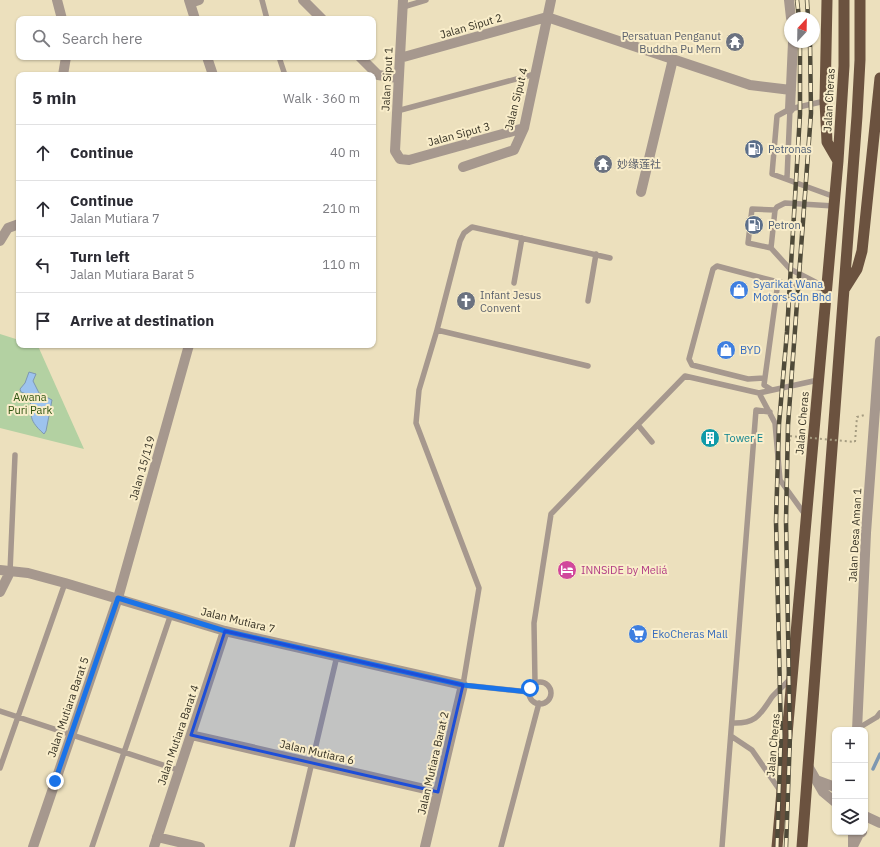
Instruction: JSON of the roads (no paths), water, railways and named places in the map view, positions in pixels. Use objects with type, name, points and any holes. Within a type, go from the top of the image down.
[{"type":"highway","points":[[827,0],[825,101],[827,142],[838,161]]},
{"type":"highway","name":"Jalan Cheras","points":[[778,847],[838,161],[844,66],[844,0]]},
{"type":"highway","points":[[802,847],[857,116],[860,60],[860,0]]},
{"type":"highway","points":[[844,290],[857,269],[862,251],[880,78]]},
{"type":"street","points":[[57,0],[61,16]]},
{"type":"street","points":[[303,0],[319,16]]},
{"type":"street","name":"Jalan Siput 4","points":[[463,167],[514,150],[524,128],[551,0]]},
{"type":"street","points":[[789,0],[790,12]]},
{"type":"street","points":[[193,1],[195,16]]},
{"type":"street","name":"Jalan Siput 1","points":[[400,158],[395,151],[403,3]]},
{"type":"street","points":[[548,17],[750,85],[791,90]]},
{"type":"street","name":"Jalan Siput 2","points":[[400,58],[548,17]]},
{"type":"street","points":[[790,109],[793,48]]},
{"type":"street","points":[[641,192],[673,59]]},
{"type":"street","points":[[64,72],[66,60]]},
{"type":"street","points":[[208,60],[212,72]]},
{"type":"street","points":[[363,60],[375,72]]},
{"type":"street","points":[[376,73],[378,75],[398,78]]},
{"type":"street","name":"Jalan Siput 3","points":[[400,158],[409,160],[524,128]]},
{"type":"street","points":[[0,241],[8,228],[16,225]]},
{"type":"street","name":"Jalan Desa Aman 1","points":[[857,727],[876,437],[880,341]]},
{"type":"street","name":"Jalan 15/119","points":[[118,598],[188,348]]},
{"type":"street","points":[[0,570],[10,572],[0,592]]},
{"type":"street","name":"Jalan Mutiara 7","points":[[10,572],[28,573],[65,583],[225,631],[463,685]]},
{"type":"street","name":"Jalan Mutiara Barat 5","points":[[33,847],[118,598]]},
{"type":"street","name":"Jalan Mutiara Barat 4","points":[[154,847],[178,770],[225,631]]},
{"type":"street","name":"Jalan Mutiara Barat 2","points":[[425,847],[463,685]]},
{"type":"street","name":"Jalan Mutiara 6","points":[[191,735],[438,792]]},
{"type":"street","points":[[808,766],[824,792],[832,799]]},
{"type":"street","points":[[816,780],[832,787]]},
{"type":"street","points":[[868,818],[880,825]]},
{"type":"street","points":[[868,829],[880,825]]},
{"type":"street","points":[[853,835],[853,847]]},
{"type":"street","points":[[853,847],[859,835]]},
{"type":"street","points":[[157,837],[200,847]]},
{"type":"lane","points":[[262,0],[266,16]]},
{"type":"lane","points":[[403,3],[426,0]]},
{"type":"lane","points":[[280,60],[284,72]]},
{"type":"lane","points":[[397,111],[535,74]]},
{"type":"lane","points":[[825,101],[790,109],[776,118],[772,174],[787,178],[834,201]]},
{"type":"lane","points":[[787,178],[790,109]]},
{"type":"lane","points":[[771,248],[775,210],[777,207],[785,203],[834,201]]},
{"type":"lane","points":[[775,210],[754,208],[751,210],[748,243],[771,248],[790,268],[827,288]]},
{"type":"lane","points":[[529,692],[463,685],[479,588],[416,423],[419,390],[437,330],[460,241],[464,233],[472,227],[610,258]]},
{"type":"lane","points":[[514,283],[522,238]]},
{"type":"lane","points":[[588,301],[596,254]]},
{"type":"lane","points":[[764,378],[748,379],[692,365],[689,359],[713,269],[717,266],[778,282],[827,288]]},
{"type":"lane","points":[[772,390],[764,385],[764,378],[778,282]]},
{"type":"lane","points":[[437,330],[588,366]]},
{"type":"lane","points":[[529,692],[535,683],[534,623],[551,514],[685,376],[759,393],[819,380]]},
{"type":"lane","points":[[759,393],[776,423],[780,480],[807,517]]},
{"type":"lane","points":[[722,847],[756,410],[770,412]]},
{"type":"lane","points":[[638,425],[652,442]]},
{"type":"lane","points":[[10,572],[14,455]]},
{"type":"lane","points":[[0,768],[65,583]]},
{"type":"lane","points":[[92,847],[170,614]]},
{"type":"lane","points":[[292,847],[337,656]]},
{"type":"lane","points":[[732,723],[742,723],[757,719],[766,709],[773,696],[793,677]]},
{"type":"lane","points":[[529,692],[533,701],[539,703],[548,699],[550,689],[542,682],[535,683]]},
{"type":"lane","points":[[501,847],[539,703]]},
{"type":"lane","points":[[0,711],[178,770]]},
{"type":"lane","points":[[862,727],[877,717],[880,713]]},
{"type":"lane","points":[[731,736],[752,750],[782,794]]},
{"type":"water","points":[[29,372],[36,374],[33,381],[39,393],[52,400],[46,431],[44,434],[34,424],[32,419],[29,395],[21,392],[20,389],[25,383]]},
{"type":"waterway","points":[[873,769],[880,754]]},
{"type":"railway","points":[[797,0],[798,12]]},
{"type":"railway","points":[[807,0],[808,12]]},
{"type":"railway","points":[[777,847],[781,736],[776,521],[779,424],[787,332],[800,114],[800,48]]},
{"type":"railway","points":[[786,847],[790,736],[786,521],[788,425],[811,113],[810,48]]},
{"type":"place","name":"Persatuan Penganut Buddha Pu Mern","points":[[735,42]]},
{"type":"place","name":"Petronas","points":[[754,149]]},
{"type":"place","name":"妙缘莲社","points":[[603,164]]},
{"type":"place","name":"Petron","points":[[754,225]]},
{"type":"place","name":"Syarikat Wana Motors Sdn Bhd","points":[[739,290]]},
{"type":"place","name":"Infant Jesus Convent","points":[[466,301]]},
{"type":"place","name":"BYD","points":[[726,350]]},
{"type":"place","name":"Tower E","points":[[710,438]]},
{"type":"place","name":"INNSiDE by Meliá","points":[[567,570]]},
{"type":"place","name":"EkoCheras Mall","points":[[638,634]]},
{"type":"park label","name":"Awana Puri Park","points":[[30,403]]}]
